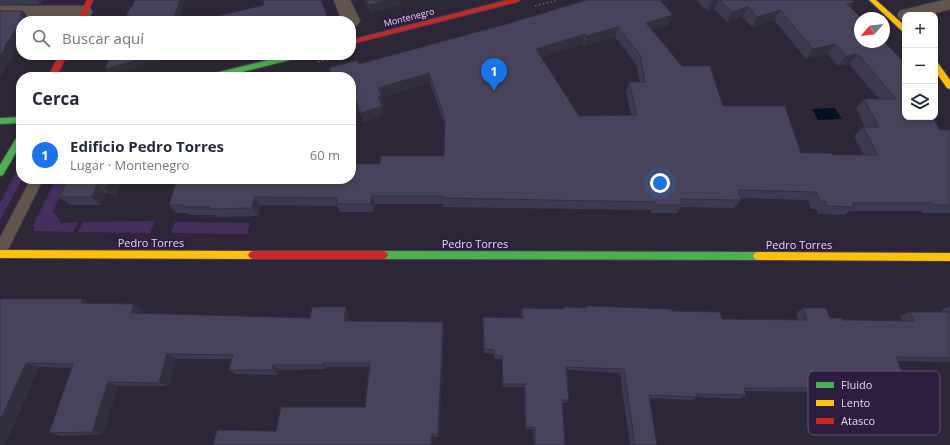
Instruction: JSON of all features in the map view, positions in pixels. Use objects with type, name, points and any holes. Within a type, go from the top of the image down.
[{"type":"street","points":[[342,0],[349,16]]},
{"type":"street","name":"Montenegro","points":[[356,41],[517,0]]},
{"type":"street","points":[[872,0],[901,16],[950,4]]},
{"type":"street","points":[[0,12],[85,11]]},
{"type":"street","points":[[54,72],[60,60]]},
{"type":"street","points":[[231,72],[278,60]]},
{"type":"street","points":[[938,69],[950,86]]},
{"type":"street","points":[[0,121],[16,120]]},
{"type":"street","points":[[0,173],[16,146]]},
{"type":"street","name":"Pedro Torres","points":[[0,252],[950,257]]},
{"type":"lane","points":[[0,252],[34,184]]},
{"type":"shaded area","points":[[16,173],[16,184],[19,184],[0,220],[0,203]]},
{"type":"shaded area","points":[[54,184],[66,184],[53,211],[61,223],[78,222],[73,232],[35,231],[33,225]]},
{"type":"shaded area","points":[[155,221],[150,233],[78,232],[83,222]]},
{"type":"shaded area","points":[[175,222],[250,223],[247,234],[171,233]]},
{"type":"water","points":[[835,108],[842,119],[818,120],[812,109]]},
{"type":"building","points":[[135,0],[180,0],[175,16],[126,16],[130,7],[132,7]]},
{"type":"building","points":[[263,0],[321,0],[327,16],[217,16],[264,5]]},
{"type":"building","points":[[367,0],[387,0],[369,5]]},
{"type":"building","points":[[587,0],[660,0],[673,15],[646,23],[682,66],[710,66],[723,106],[785,106],[801,153],[878,155],[863,127],[879,127],[864,99],[896,99],[858,54],[846,56],[835,44],[813,49],[780,10],[757,17],[748,7],[732,12],[720,0],[852,0],[854,2],[847,4],[855,12],[854,48],[890,48],[902,61],[902,120],[934,120],[940,130],[950,130],[950,205],[934,205],[933,203],[853,203],[854,207],[827,206],[825,201],[820,201],[816,192],[738,190],[741,200],[681,199],[682,205],[656,205],[655,202],[442,198],[442,196],[372,196],[371,204],[337,204],[337,198],[255,197],[252,208],[209,209],[210,207],[183,207],[184,205],[169,205],[175,184],[356,184],[356,164],[380,164],[381,156],[444,156],[445,119],[429,73],[378,88],[382,95],[378,97],[382,106],[361,113],[356,101],[356,72],[331,72],[329,68],[357,60],[359,64],[503,25]],"holes":[[[618,27],[640,55],[645,82],[629,82],[637,115],[579,116],[536,49],[585,34],[586,36]]]},
{"type":"building","points":[[0,11],[23,11],[20,16],[16,16],[16,29],[4,47],[6,47],[0,56]]},
{"type":"building","points":[[108,60],[137,60],[105,69]]},
{"type":"building","points":[[66,184],[108,184],[106,190],[105,185],[97,185],[92,197],[59,197]]},
{"type":"building","points":[[0,299],[83,299],[81,303],[134,304],[131,313],[310,318],[312,307],[346,307],[344,321],[443,322],[438,434],[432,434],[431,445],[213,445],[217,430],[276,431],[281,407],[365,407],[370,363],[273,365],[272,370],[229,370],[233,355],[167,354],[159,383],[108,382],[92,432],[49,433],[73,364],[26,363],[0,421]]},
{"type":"building","points":[[586,306],[720,312],[722,319],[807,320],[803,308],[826,308],[830,318],[842,318],[843,320],[914,321],[910,312],[950,312],[950,358],[896,357],[902,371],[808,371],[808,388],[744,388],[746,395],[696,394],[697,397],[649,395],[657,445],[635,445],[624,369],[566,367],[569,400],[562,400],[565,445],[535,445],[535,427],[526,427],[525,384],[503,384],[502,356],[495,355],[494,350],[484,349],[483,317],[523,318],[522,308],[587,308]]},
{"type":"traffic: fast","points":[[231,72],[278,60]]},
{"type":"traffic: fast","points":[[0,121],[16,120]]},
{"type":"traffic: fast","points":[[0,173],[16,146]]},
{"type":"traffic: fast","points":[[383,255],[758,256]]},
{"type":"traffic: slow","points":[[872,0],[902,27]]},
{"type":"traffic: slow","points":[[938,69],[950,86]]},
{"type":"traffic: slow","points":[[0,254],[253,255]]},
{"type":"traffic: slow","points":[[758,256],[950,257]]},
{"type":"traffic: jam","points":[[82,16],[90,0]]},
{"type":"traffic: jam","points":[[356,41],[517,0]]},
{"type":"traffic: jam","points":[[54,72],[60,60]]},
{"type":"traffic: jam","points":[[253,255],[383,255]]},
{"type":"place","name":"Edificio Pedro Torres","points":[[494,91]]}]
